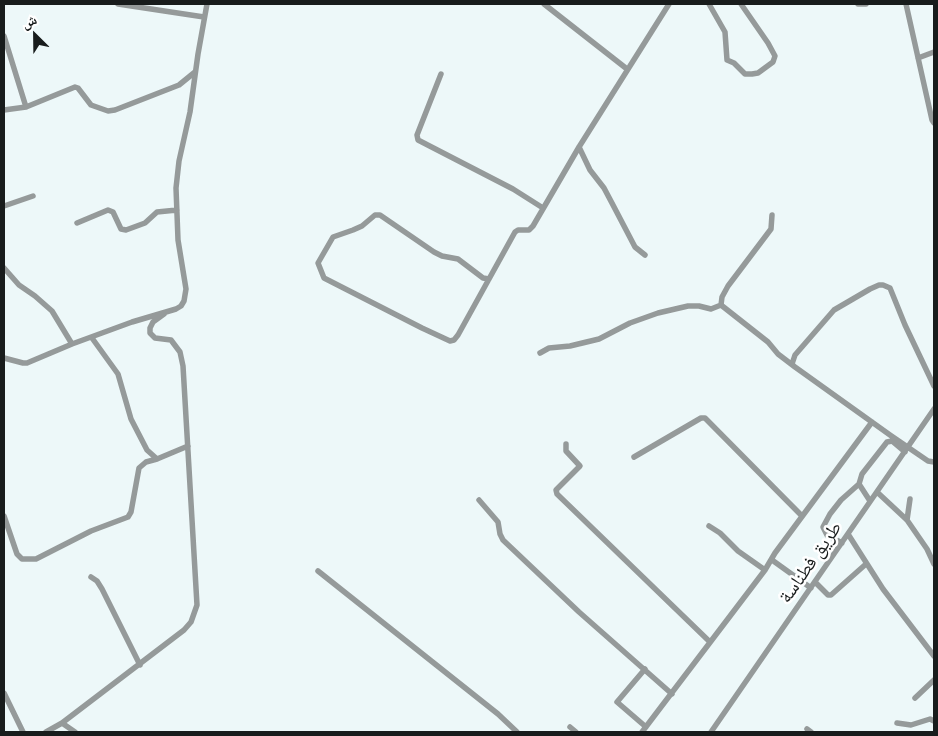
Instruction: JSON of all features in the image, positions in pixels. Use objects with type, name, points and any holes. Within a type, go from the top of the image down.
[{"type":"street","points":[[118,4],[204,17]]},
{"type":"street","points":[[4,358],[27,363],[72,344],[181,306],[185,295],[178,240],[176,188],[179,161],[190,112],[207,4]]},
{"type":"street","points":[[544,4],[627,69]]},
{"type":"street","points":[[489,279],[483,278],[458,260],[434,252],[380,215],[375,215],[362,226],[331,238],[318,263],[324,278],[422,328],[451,341],[454,340],[458,335],[489,279],[515,232],[531,228],[627,69],[669,4]]},
{"type":"street","points":[[709,4],[725,32],[727,60],[734,62],[745,74],[758,73],[773,62],[775,56],[741,4]]},
{"type":"street","points":[[858,4],[866,4]]},
{"type":"street","points":[[906,4],[934,123]]},
{"type":"street","points":[[4,36],[26,106]]},
{"type":"street","points":[[918,58],[934,52]]},
{"type":"street","points":[[4,110],[26,106],[75,87],[78,88],[94,108],[108,111],[115,110],[178,85],[195,72]]},
{"type":"street","points":[[441,74],[417,135],[418,140],[514,189],[543,208]]},
{"type":"street","points":[[579,147],[590,170],[604,188],[634,247],[645,255]]},
{"type":"street","points":[[4,206],[32,196]]},
{"type":"street","points":[[77,223],[108,210],[113,212],[121,228],[126,230],[145,223],[157,212],[177,210]]},
{"type":"street","points":[[721,305],[722,297],[728,286],[771,229],[772,215]]},
{"type":"street","points":[[4,268],[19,285],[52,311],[72,344]]},
{"type":"street","points":[[792,364],[795,355],[834,310],[870,289],[883,285],[890,288],[905,326],[934,386]]},
{"type":"street","points":[[540,353],[556,347],[570,346],[599,339],[630,323],[658,313],[694,306],[711,309],[721,305]]},
{"type":"street","points":[[721,305],[768,342],[780,356],[872,422],[906,450]]},
{"type":"street","points":[[46,732],[62,723],[184,630],[191,622],[195,612],[197,597],[182,358],[171,340],[168,338],[155,338],[150,333],[152,322],[166,312]]},
{"type":"street","points":[[92,338],[118,374],[137,433],[147,450],[157,459]]},
{"type":"street","name":"طريق فطناسة","points":[[711,732],[934,409]]},
{"type":"street","points":[[634,456],[701,418],[705,418],[802,516]]},
{"type":"street","points":[[645,669],[617,702],[644,730],[765,570],[802,516],[872,422]]},
{"type":"street","points":[[842,543],[827,535],[823,527],[841,500],[859,484],[862,474],[887,442],[892,441],[928,461],[934,462]]},
{"type":"street","points":[[566,444],[566,451],[580,466],[556,490],[556,494],[710,642]]},
{"type":"street","points":[[4,516],[17,554],[22,559],[36,559],[91,531],[128,517],[131,512],[139,468],[144,463],[188,446]]},
{"type":"street","points":[[859,484],[870,501]]},
{"type":"street","points":[[877,492],[907,520],[927,549],[934,564]]},
{"type":"street","points":[[907,520],[910,499]]},
{"type":"street","points":[[479,500],[498,522],[503,540],[580,612],[645,669],[662,687],[672,694]]},
{"type":"street","points":[[709,526],[720,533],[738,551],[765,570]]},
{"type":"street","points":[[848,534],[866,564],[934,656]]},
{"type":"street","points":[[772,560],[828,595],[831,595],[866,564]]},
{"type":"street","points":[[318,571],[498,714],[517,732]]},
{"type":"street","points":[[91,578],[99,584],[140,665]]},
{"type":"street","points":[[915,698],[934,680]]},
{"type":"street","points":[[4,694],[22,732]]},
{"type":"street","points":[[897,723],[911,725],[934,720]]},
{"type":"street","points":[[62,723],[75,732]]},
{"type":"street","points":[[570,728],[576,732]]}]
